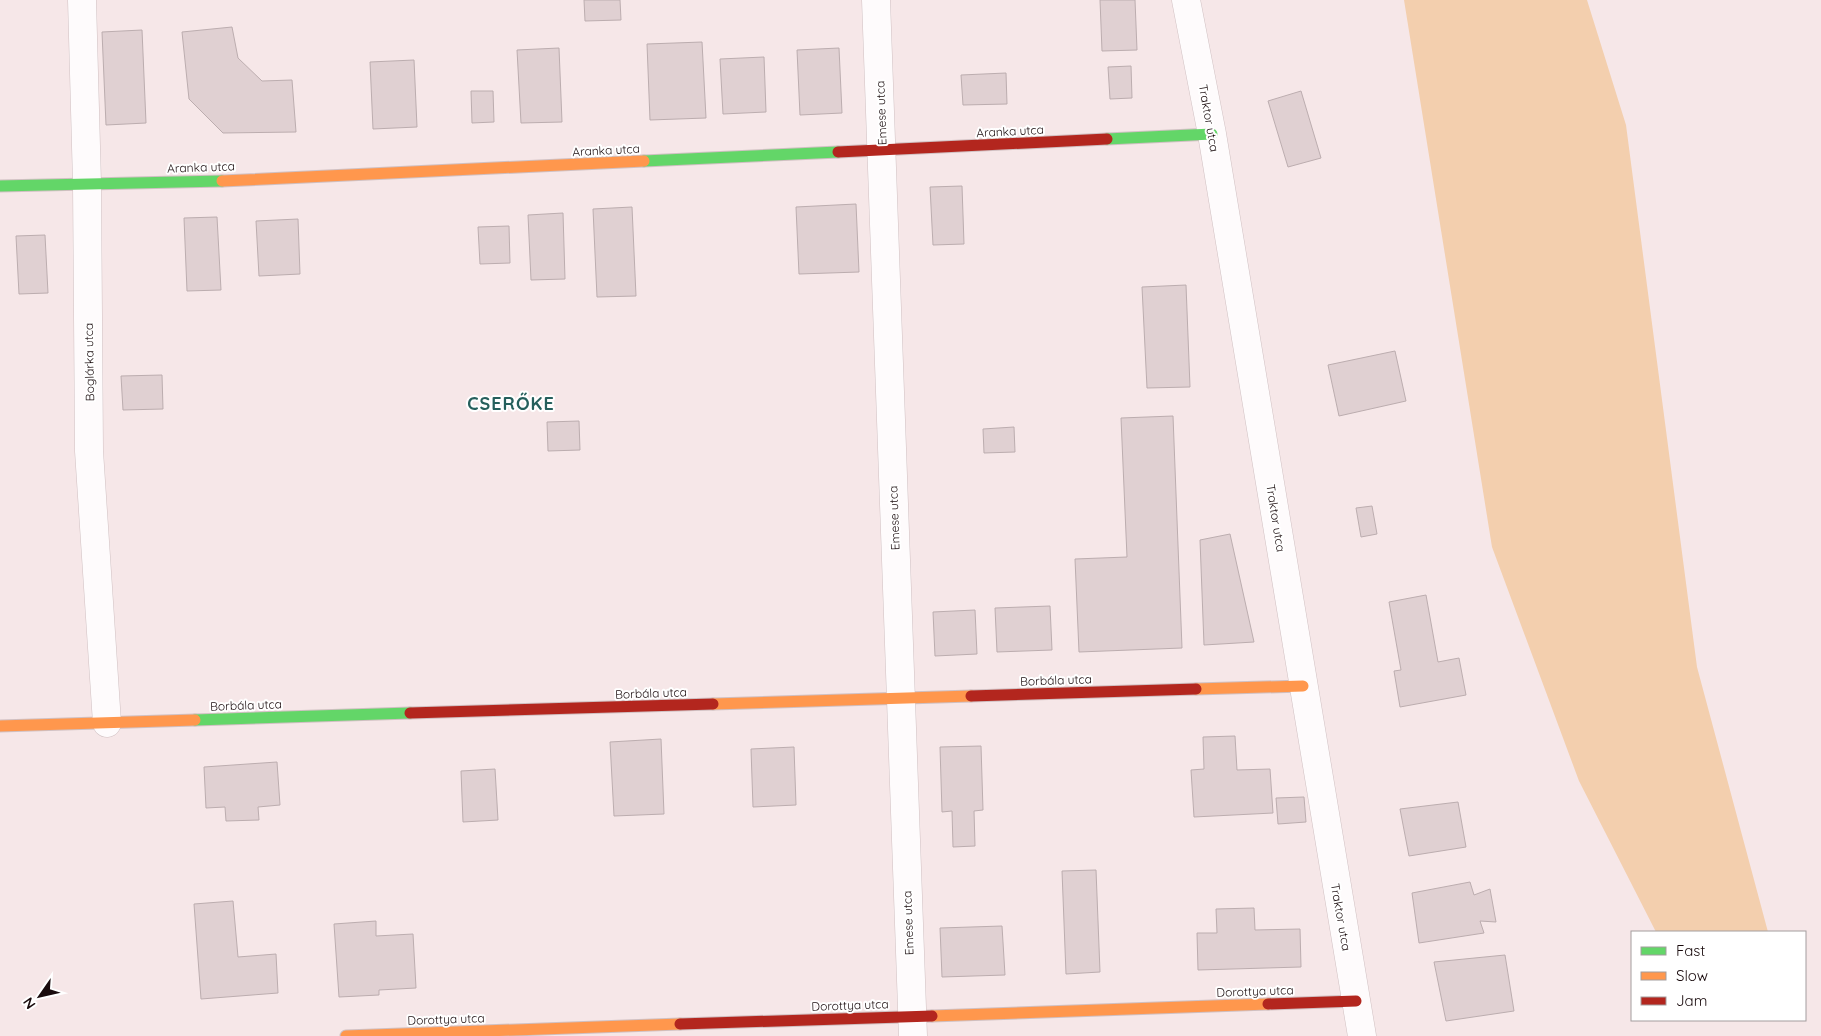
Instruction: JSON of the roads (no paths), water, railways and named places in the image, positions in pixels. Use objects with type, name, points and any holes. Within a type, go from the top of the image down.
[{"type":"street","name":"Boglárka utca","points":[[82,0],[87,183],[89,451],[108,723]]},
{"type":"street","name":"Emese utca","points":[[876,0],[912,1026]]},
{"type":"street","name":"Traktor utca","points":[[1186,0],[1212,134],[1362,1036]]},
{"type":"street","name":"Aranka utca","points":[[0,186],[195,182],[1212,134]]},
{"type":"street","name":"Borbála utca","points":[[0,726],[1303,686]]},
{"type":"street","name":"Dorottya utca","points":[[346,1036],[912,1026],[1356,1001]]},
{"type":"district","name":"CSERŐKE","points":[[511,403]]}]
